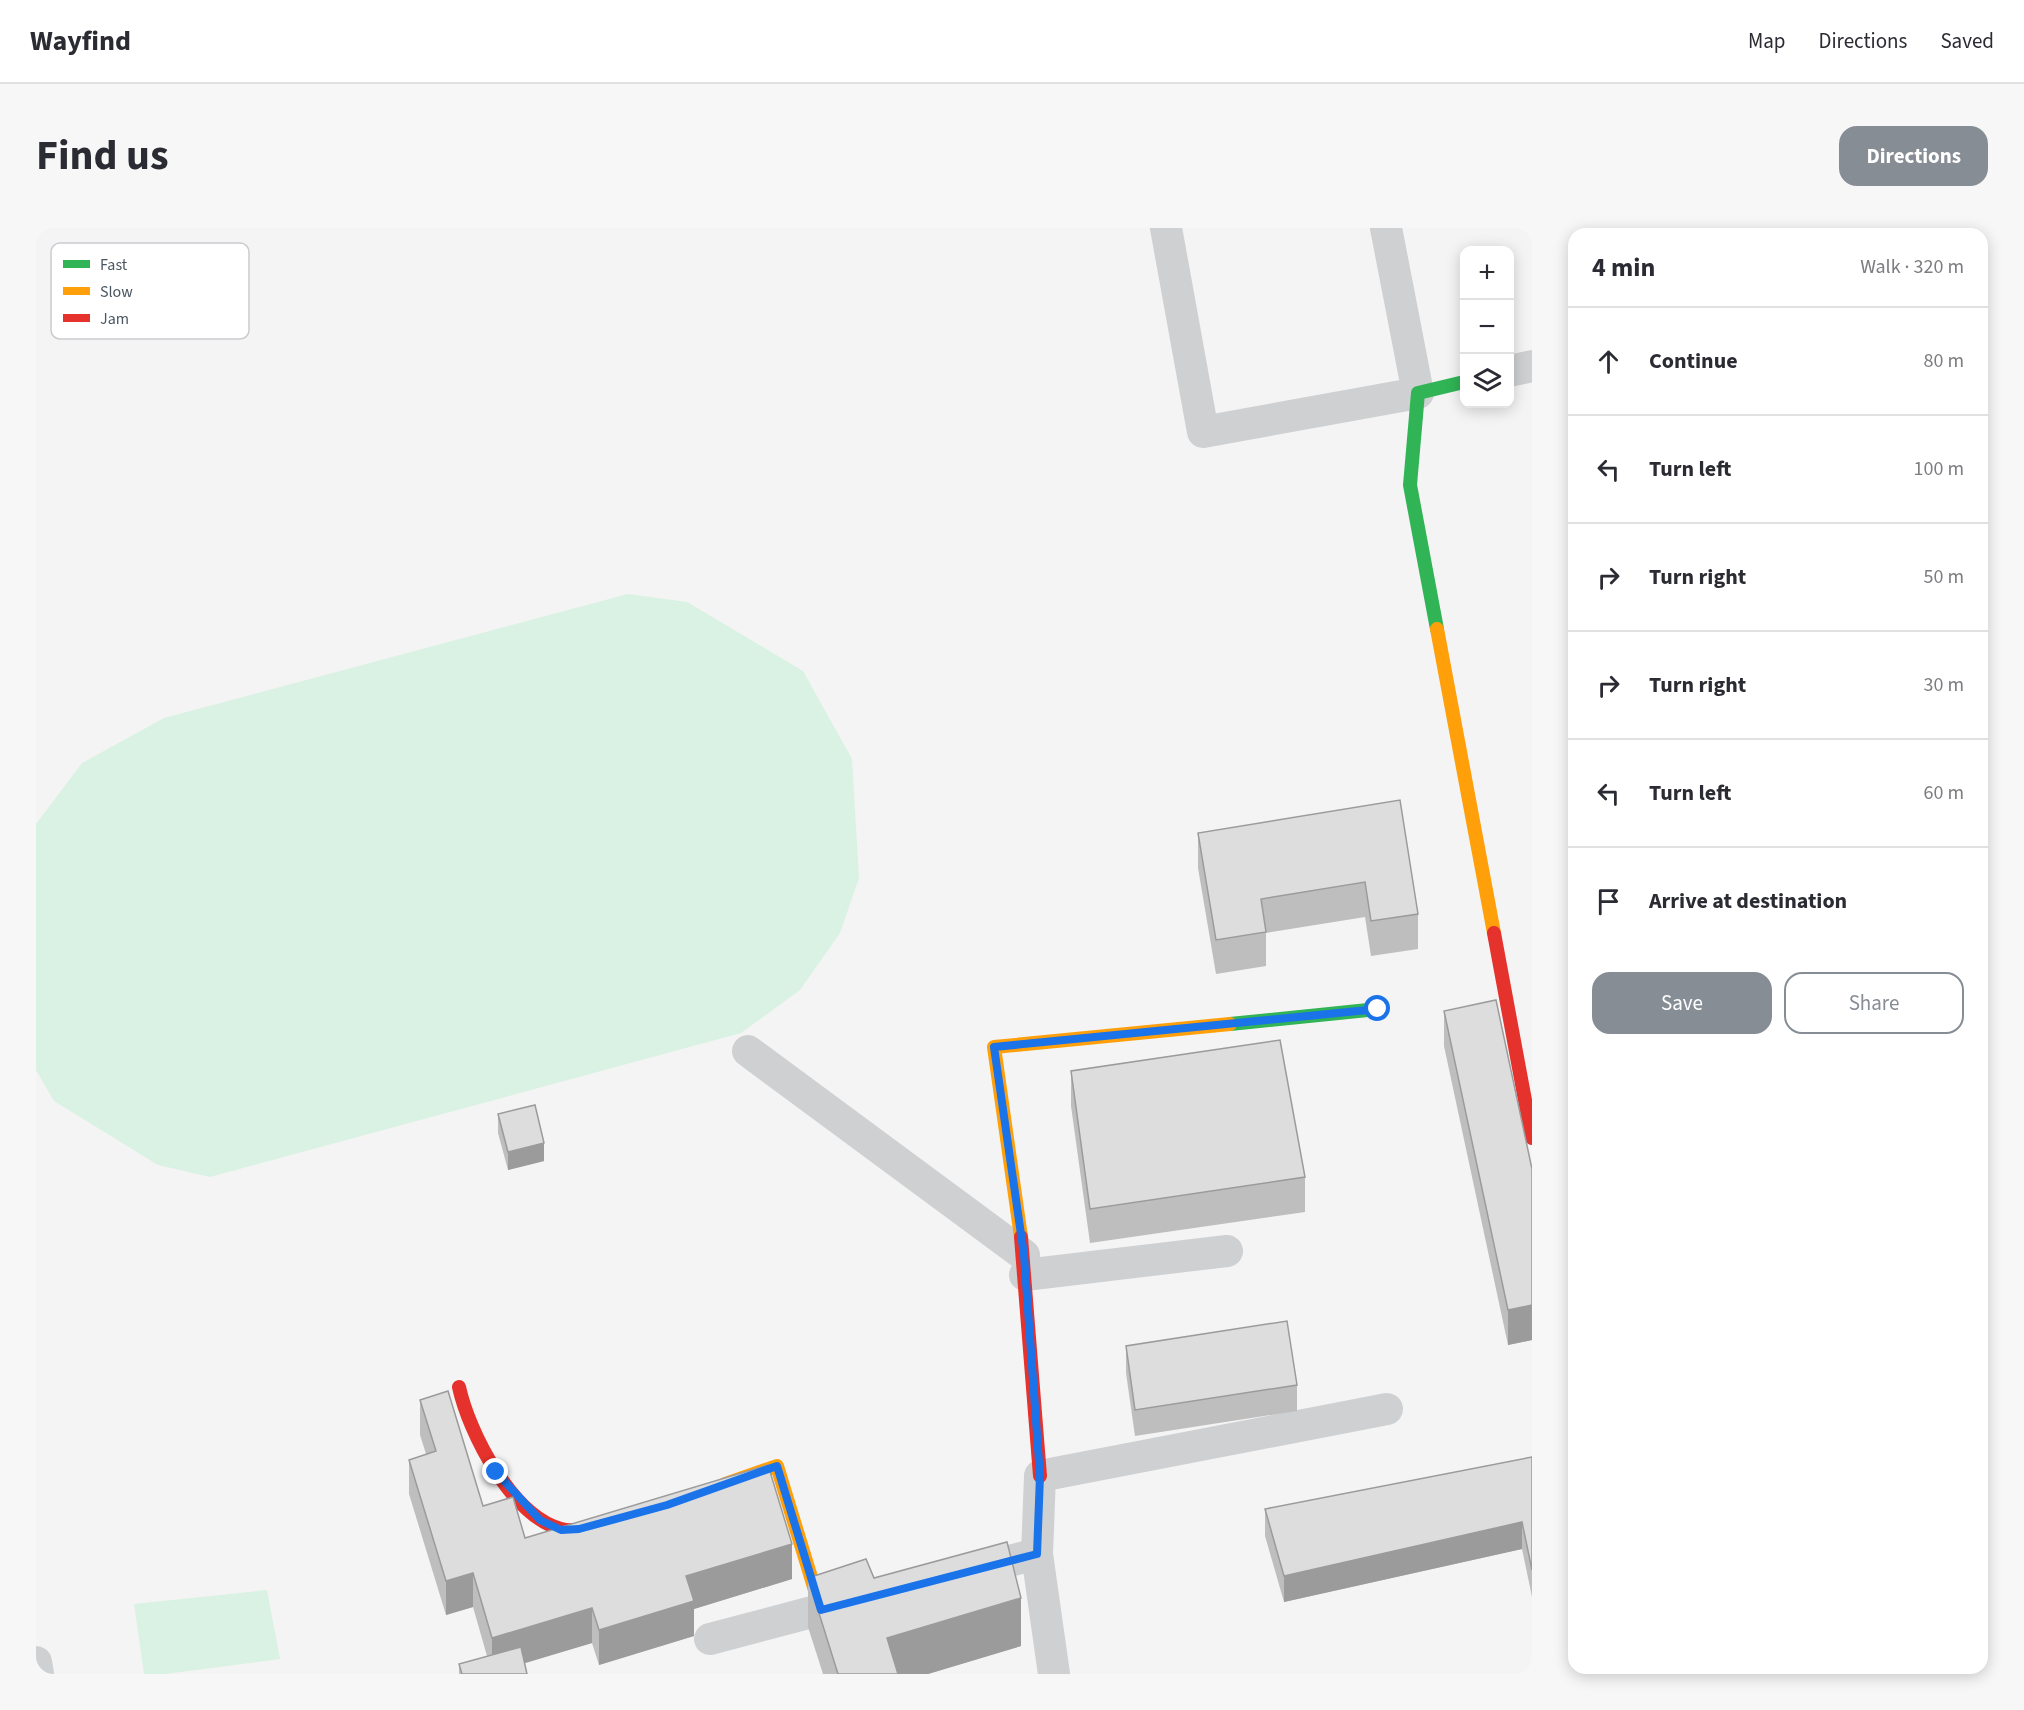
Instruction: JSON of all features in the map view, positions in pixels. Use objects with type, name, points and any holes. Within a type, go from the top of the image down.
[{"type":"street","points":[[1166,228],[1203,432],[1418,393],[1460,383]]},
{"type":"street","points":[[1386,228],[1418,393],[1410,485],[1532,1138]]},
{"type":"street","points":[[1514,370],[1532,366]]},
{"type":"street","points":[[1054,1674],[1037,1554],[1040,1476],[1024,1265],[994,1047],[1378,1009]]},
{"type":"street","points":[[748,1052],[1024,1265],[1227,1251]]},
{"type":"street","points":[[459,1387],[466,1416],[496,1472],[540,1520],[561,1530],[579,1529],[612,1520]]},
{"type":"street","points":[[1040,1476],[1387,1409]]},
{"type":"street","points":[[711,1489],[777,1466],[821,1610]]},
{"type":"street","points":[[946,1577],[1037,1554]]},
{"type":"street","points":[[710,1639],[878,1595]]},
{"type":"street","points":[[36,1662],[38,1674]]},
{"type":"green space","points":[[628,594],[687,602],[803,671],[852,759],[859,878],[840,933],[800,990],[741,1033],[210,1177],[158,1165],[54,1101],[36,1070],[36,824],[82,763],[164,718]]},
{"type":"green space","points":[[267,1590],[280,1659],[165,1674],[144,1674],[134,1604]]},
{"type":"building","points":[[1400,800],[1418,914],[1371,921],[1365,882],[1261,899],[1266,932],[1216,940],[1198,833]]},
{"type":"building","points":[[1496,1000],[1532,1169],[1532,1305],[1508,1310],[1444,1011]]},
{"type":"building","points":[[1280,1040],[1305,1177],[1090,1209],[1071,1071]]},
{"type":"building","points":[[535,1105],[544,1143],[508,1152],[498,1114]]},
{"type":"building","points":[[1287,1321],[1297,1385],[1135,1410],[1126,1346]]},
{"type":"building","points":[[448,1391],[483,1506],[513,1497],[525,1538],[768,1465],[792,1544],[686,1576],[694,1601],[599,1630],[592,1608],[492,1638],[473,1573],[446,1581],[409,1460],[436,1451],[420,1400]]},
{"type":"building","points":[[1532,1457],[1532,1570],[1522,1522],[1284,1576],[1265,1509]]},
{"type":"building","points":[[1007,1542],[1021,1598],[887,1638],[898,1674],[838,1674],[808,1578],[866,1559],[874,1578]]},
{"type":"building","points":[[521,1647],[527,1674],[462,1674],[459,1664]]},
{"type":"traffic: fast","points":[[1437,629],[1410,485],[1418,393],[1460,383]]},
{"type":"traffic: fast","points":[[1230,1024],[1378,1009]]},
{"type":"traffic: slow","points":[[1437,629],[1494,933]]},
{"type":"traffic: slow","points":[[1021,1237],[994,1047],[1230,1024]]},
{"type":"traffic: slow","points":[[725,1484],[777,1466],[821,1610]]},
{"type":"traffic: jam","points":[[1494,933],[1532,1138]]},
{"type":"traffic: jam","points":[[1021,1237],[1040,1476]]},
{"type":"traffic: jam","points":[[459,1387],[472,1427],[483,1449],[495,1470],[526,1508],[543,1521],[566,1530],[582,1529],[602,1523]]},
{"type":"route","points":[[496,1472],[540,1520],[561,1530],[579,1529],[667,1505],[777,1466],[821,1610],[1037,1554],[1040,1476],[1024,1255],[994,1047],[1378,1009]]}]
